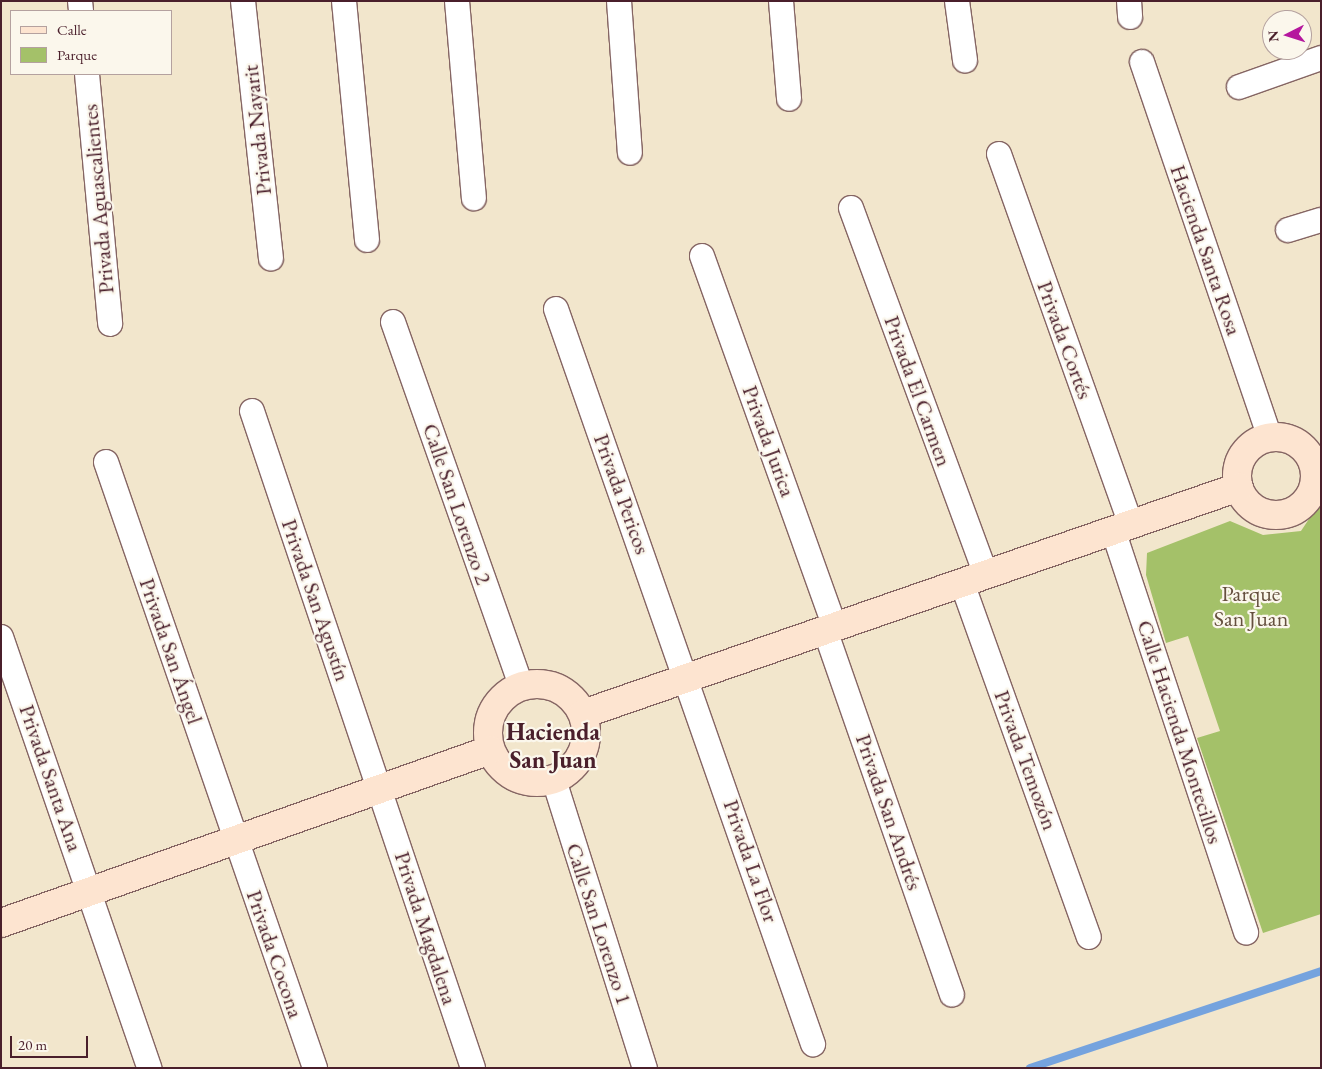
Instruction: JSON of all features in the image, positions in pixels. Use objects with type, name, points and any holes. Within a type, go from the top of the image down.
[{"type":"street","name":"Privada Nayarit","points":[[244,1],[271,258]]},
{"type":"street","points":[[344,1],[367,240]]},
{"type":"street","points":[[457,1],[474,198]]},
{"type":"street","points":[[619,1],[630,153]]},
{"type":"street","points":[[781,1],[789,99]]},
{"type":"street","points":[[957,1],[965,60]]},
{"type":"street","points":[[1238,87],[1321,58]]},
{"type":"street","name":"Hacienda Santa Rosa","points":[[1142,62],[1270,437]]},
{"type":"street","name":"Privada Aguascalientes","points":[[87,75],[110,324]]},
{"type":"street","name":"Privada Cortés","points":[[999,154],[1122,527]]},
{"type":"street","name":"Privada El Carmen","points":[[851,208],[974,579]]},
{"type":"street","points":[[1288,230],[1321,220]]},
{"type":"street","name":"Privada Jurica","points":[[702,256],[830,628]]},
{"type":"street","name":"Privada Pericos","points":[[556,310],[688,678]]},
{"type":"street","name":"Calle San Lorenzo 2","points":[[393,322],[521,686]]},
{"type":"street","name":"Privada San Agustín","points":[[252,412],[380,789]]},
{"type":"street","points":[[1270,437],[1294,441],[1316,459],[1314,485],[1308,497],[1288,513],[1263,513],[1244,498],[1239,487],[1239,463],[1245,452],[1270,437]]},
{"type":"street","name":"Privada San Ángel","points":[[106,462],[236,840]]},
{"type":"street","points":[[583,714],[1239,487]]},
{"type":"street","name":"Calle Hacienda Montecillos","points":[[1122,527],[1246,933]]},
{"type":"street","name":"Privada Temozón","points":[[974,579],[1090,937]]},
{"type":"street","name":"Privada San Andrés","points":[[830,628],[952,994]]},
{"type":"street","name":"Privada Santa Ana","points":[[1,637],[90,891],[149,1068]]},
{"type":"street","name":"Privada La Flor","points":[[688,678],[813,1044]]},
{"type":"street","points":[[550,685],[575,701],[583,714],[587,730],[578,760],[554,780],[523,781],[498,764],[490,750],[488,734],[493,712],[507,694],[521,686],[550,685]]},
{"type":"street","points":[[1,923],[490,750]]},
{"type":"street","name":"Calle San Lorenzo 1","points":[[554,780],[645,1068]]},
{"type":"street","name":"Privada Magdalena","points":[[380,789],[473,1068]]},
{"type":"street","name":"Privada Cocona","points":[[236,840],[315,1068]]},
{"type":"green space","name":"Parque San Juan","points":[[1321,501],[1321,914],[1263,933],[1197,738],[1220,731],[1188,636],[1166,643],[1146,575],[1147,553],[1230,521],[1263,535],[1301,531]]},
{"type":"waterway","points":[[1030,1068],[1321,971]]},
{"type":"district","name":"Hacienda San Juan","points":[[553,746]]}]
